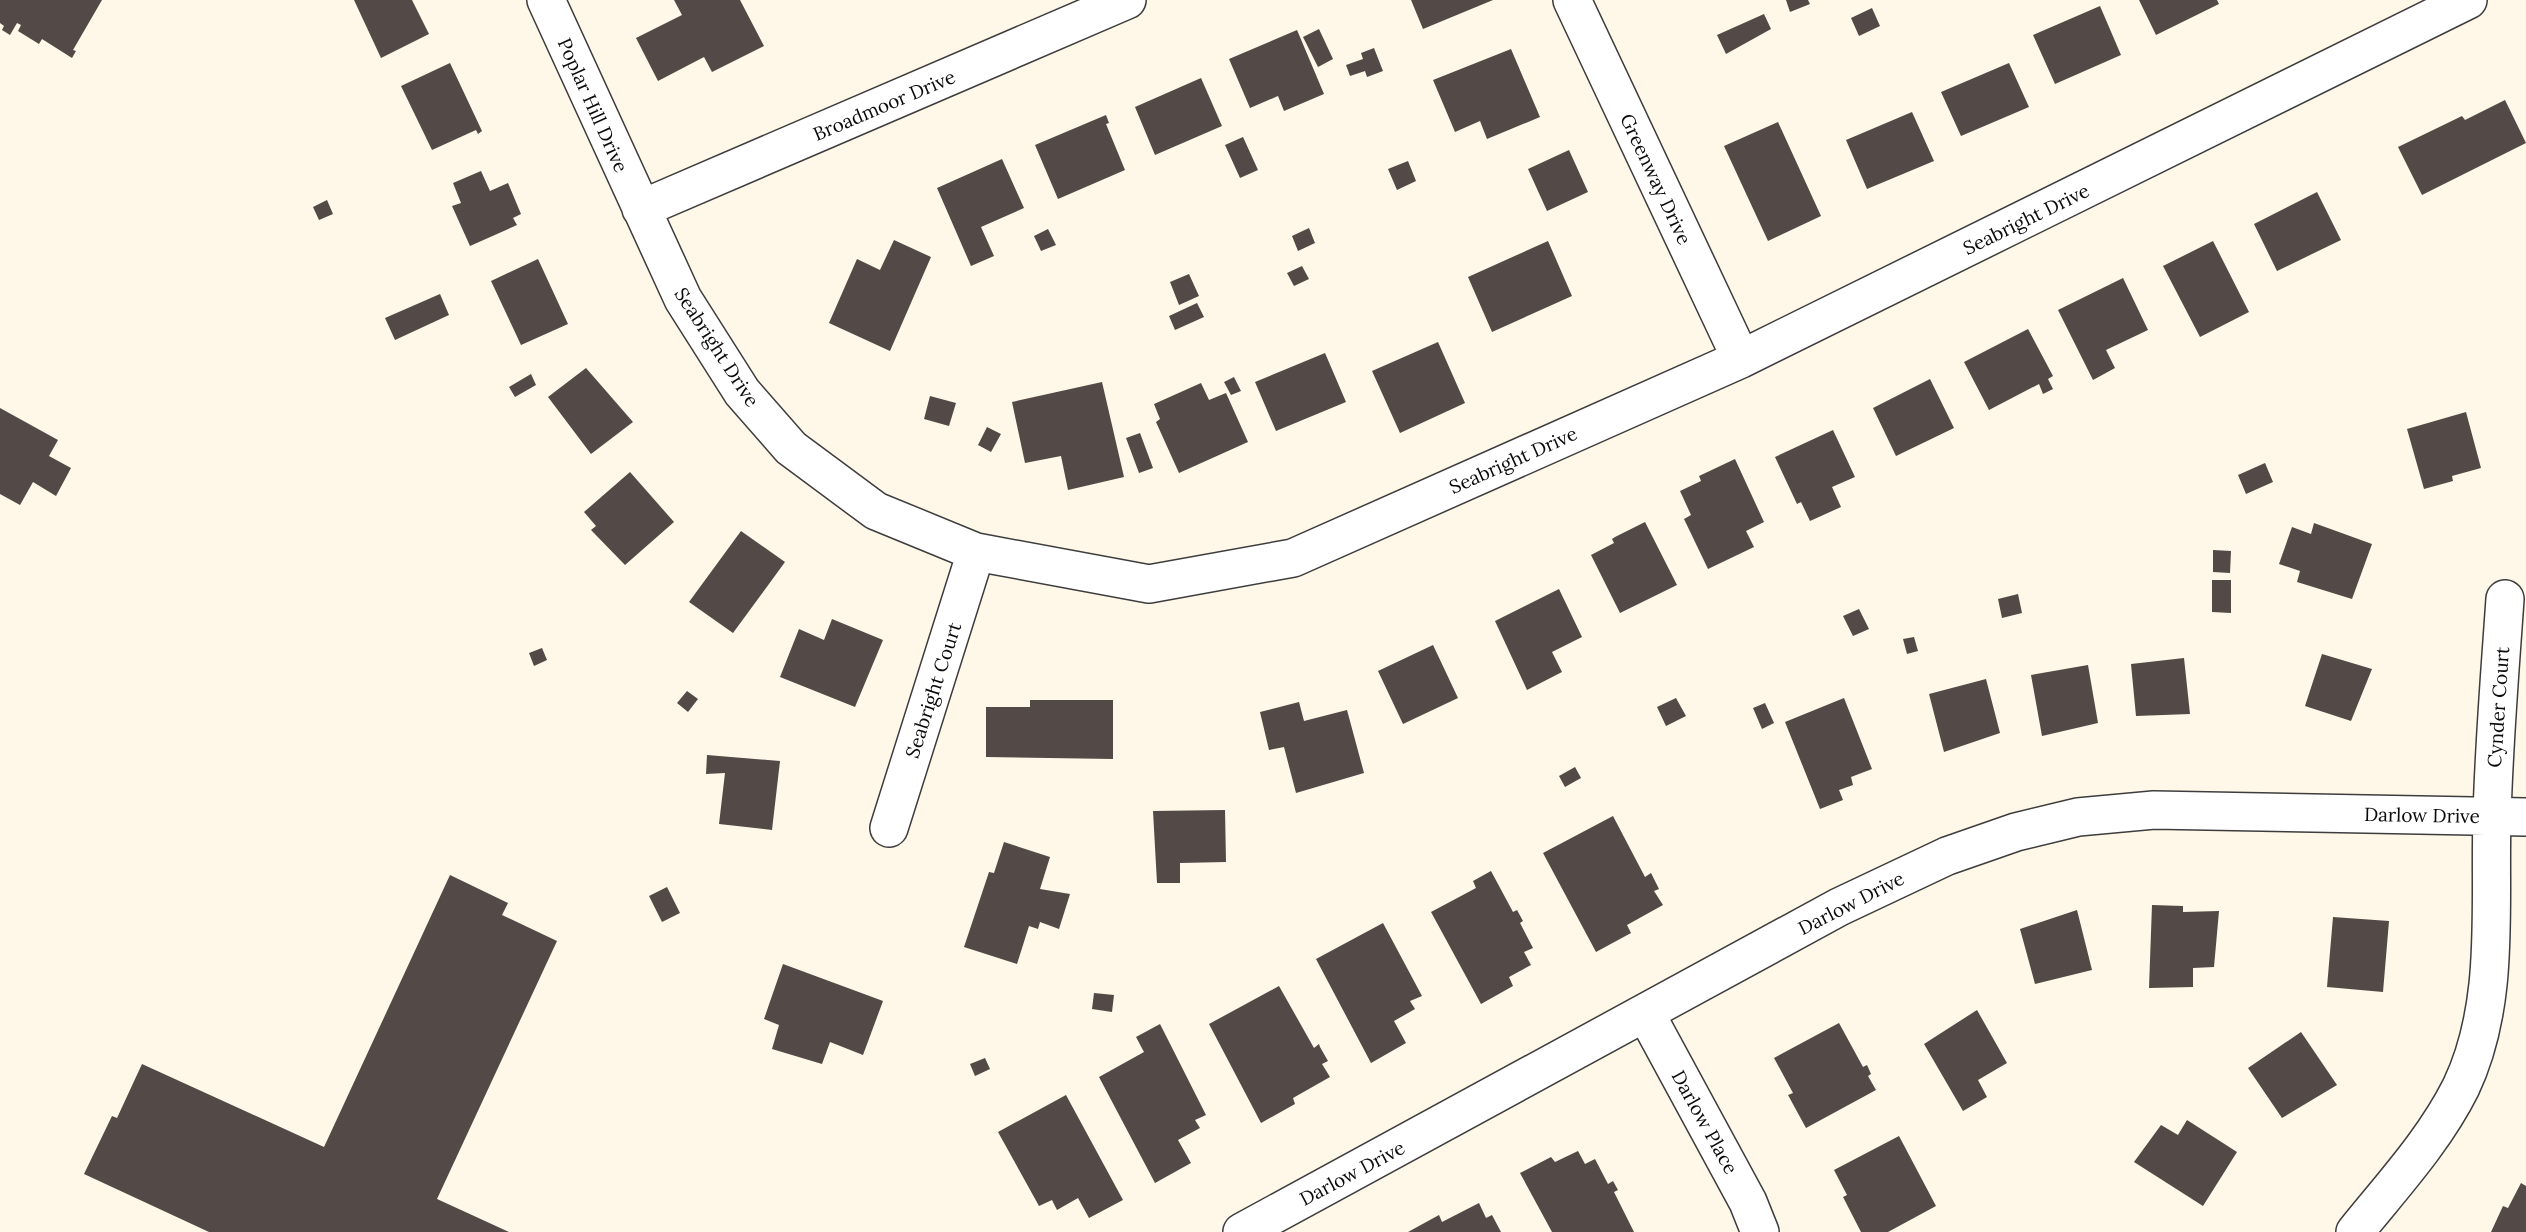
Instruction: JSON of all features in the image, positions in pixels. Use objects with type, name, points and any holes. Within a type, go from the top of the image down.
[{"type":"street","name":"Poplar Hill Drive","points":[[545,0],[640,209]]},
{"type":"street","name":"Broadmoor Drive","points":[[640,209],[1127,0]]},
{"type":"street","name":"Greenway Drive","points":[[1572,0],[1741,359]]},
{"type":"street","name":"Seabright Drive","points":[[640,209],[698,322],[742,392],[790,448],[876,511],[976,552],[1149,584],[1293,558],[1741,359],[2468,0]]},
{"type":"street","name":"Seabright Court","points":[[889,828],[976,552]]},
{"type":"street","name":"Cynder Court","points":[[2355,1232],[2425,1146],[2465,1074],[2480,1028],[2509,817],[2505,599]]},
{"type":"street","name":"Darlow Drive","points":[[1242,1232],[1839,907],[1947,856],[2056,822],[2154,810],[2509,817]]},
{"type":"street","name":"Darlow Place","points":[[1646,1014],[1748,1202],[1760,1232]]},
{"type":"building","points":[[0,0],[102,0],[73,50],[76,51],[72,58],[42,39],[39,44],[18,31],[21,25],[17,23],[10,35],[2,30],[4,26],[0,23]]},
{"type":"building","points":[[354,0],[412,0],[429,34],[381,58]]},
{"type":"building","points":[[674,0],[740,0],[764,46],[712,72],[704,57],[658,81],[636,38],[682,15]]},
{"type":"building","points":[[1411,0],[1493,0],[1423,29]]},
{"type":"building","points":[[1786,0],[1808,0],[1810,4],[1790,12]]},
{"type":"building","points":[[2139,0],[2217,0],[2219,4],[2156,35]]},
{"type":"building","points":[[2100,6],[2121,55],[2055,84],[2033,35]]},
{"type":"building","points":[[1872,8],[1880,26],[1859,36],[1851,18]]},
{"type":"building","points":[[1764,14],[1771,29],[1726,54],[1717,35]]},
{"type":"building","points":[[1319,29],[1333,59],[1318,67],[1303,37]]},
{"type":"building","points":[[1297,30],[1324,94],[1284,111],[1278,96],[1250,108],[1229,59]]},
{"type":"building","points":[[1374,48],[1383,71],[1367,77],[1365,71],[1350,76],[1346,65],[1363,59],[1361,53]]},
{"type":"building","points":[[1511,49],[1540,117],[1487,139],[1480,121],[1455,132],[1433,80]]},
{"type":"building","points":[[450,63],[482,131],[478,134],[476,130],[432,150],[401,86]]},
{"type":"building","points":[[2009,63],[2029,107],[1961,136],[1941,92]]},
{"type":"building","points":[[1201,78],[1222,126],[1155,155],[1135,107]]},
{"type":"building","points":[[2505,100],[2526,143],[2422,195],[2398,147],[2462,116],[2465,120]]},
{"type":"building","points":[[1912,112],[1934,161],[1867,189],[1846,140]]},
{"type":"building","points":[[1106,115],[1109,123],[1106,124],[1125,170],[1058,199],[1035,145]]},
{"type":"building","points":[[1778,122],[1821,216],[1768,241],[1724,146]]},
{"type":"building","points":[[1243,137],[1258,170],[1240,178],[1225,145]]},
{"type":"building","points":[[1569,150],[1588,192],[1547,211],[1528,169]]},
{"type":"building","points":[[1002,159],[1024,208],[981,227],[994,256],[971,266],[937,188]]},
{"type":"building","points":[[1408,161],[1416,181],[1397,190],[1388,169]]},
{"type":"building","points":[[481,171],[490,191],[508,183],[521,214],[513,218],[517,225],[470,246],[452,206],[461,203],[453,183]]},
{"type":"building","points":[[2317,192],[2341,240],[2277,271],[2254,224]]},
{"type":"building","points":[[327,200],[333,214],[319,220],[313,207]]},
{"type":"building","points":[[1309,228],[1315,243],[1298,251],[1292,236]]},
{"type":"building","points":[[1048,229],[1056,245],[1041,251],[1034,236]]},
{"type":"building","points":[[894,240],[931,257],[890,351],[829,323],[857,259],[880,270]]},
{"type":"building","points":[[1548,241],[1572,296],[1492,332],[1468,277]]},
{"type":"building","points":[[2213,241],[2249,312],[2200,337],[2163,266]]},
{"type":"building","points":[[538,259],[568,324],[521,345],[491,281]]},
{"type":"building","points":[[1302,266],[1309,279],[1294,286],[1287,273]]},
{"type":"building","points":[[1189,274],[1199,296],[1179,305],[1170,282]]},
{"type":"building","points":[[2123,278],[2148,330],[2106,350],[2115,368],[2093,380],[2058,310]]},
{"type":"building","points":[[440,294],[449,315],[395,340],[385,318]]},
{"type":"building","points":[[1197,303],[1204,317],[1175,330],[1169,316]]},
{"type":"building","points":[[2028,329],[2053,376],[2048,379],[2053,389],[2043,394],[2039,384],[1989,410],[1964,362]]},
{"type":"building","points":[[1438,342],[1465,403],[1400,433],[1372,371]]},
{"type":"building","points":[[1325,353],[1346,402],[1276,431],[1255,382]]},
{"type":"building","points":[[586,368],[633,422],[591,454],[548,397]]},
{"type":"building","points":[[531,374],[536,385],[515,397],[509,387]]},
{"type":"building","points":[[1234,377],[1241,391],[1231,395],[1224,382]]},
{"type":"building","points":[[1930,379],[1954,428],[1896,456],[1873,408]]},
{"type":"building","points":[[1102,382],[1124,477],[1068,490],[1061,456],[1025,463],[1012,402]]},
{"type":"building","points":[[1201,383],[1209,400],[1226,393],[1248,442],[1179,473],[1156,422],[1160,419],[1154,404]]},
{"type":"building","points":[[930,396],[956,403],[949,426],[924,419]]},
{"type":"building","points":[[0,408],[58,440],[49,456],[71,468],[56,496],[33,482],[20,505],[0,494]]},
{"type":"building","points":[[2466,412],[2481,468],[2452,476],[2453,481],[2424,489],[2407,429]]},
{"type":"building","points":[[987,427],[1001,434],[991,452],[978,445]]},
{"type":"building","points":[[1833,430],[1855,477],[1832,487],[1841,507],[1810,521],[1801,502],[1797,504],[1775,457]]},
{"type":"building","points":[[1140,433],[1153,468],[1139,473],[1126,438]]},
{"type":"building","points":[[1735,459],[1764,522],[1746,531],[1754,547],[1708,569],[1684,519],[1691,515],[1680,491],[1701,481],[1699,476]]},
{"type":"building","points":[[2265,463],[2273,482],[2246,494],[2238,475]]},
{"type":"building","points":[[630,472],[674,522],[625,565],[591,530],[596,526],[584,512]]},
{"type":"building","points":[[1645,522],[1677,585],[1620,613],[1591,555],[1614,543],[1612,539],[1615,537]]},
{"type":"building","points":[[2314,523],[2372,544],[2352,599],[2297,582],[2300,571],[2279,564],[2292,527],[2311,534]]},
{"type":"building","points":[[741,531],[785,562],[733,633],[689,602]]},
{"type":"building","points":[[2213,550],[2231,551],[2230,573],[2213,572]]},
{"type":"building","points":[[2212,580],[2231,580],[2231,613],[2212,612]]},
{"type":"building","points":[[1559,589],[1582,637],[1552,652],[1562,672],[1527,690],[1495,621]]},
{"type":"building","points":[[2018,594],[2022,613],[2002,618],[1998,599]]},
{"type":"building","points":[[1859,609],[1869,629],[1853,636],[1843,616]]},
{"type":"building","points":[[832,619],[883,640],[855,707],[780,677],[799,629],[824,640]]},
{"type":"building","points":[[1914,637],[1918,651],[1907,654],[1903,639]]},
{"type":"building","points":[[1433,645],[1458,698],[1403,724],[1378,671]]},
{"type":"building","points":[[542,648],[547,660],[534,666],[529,653]]},
{"type":"building","points":[[2322,654],[2372,669],[2351,721],[2305,706]]},
{"type":"building","points":[[2184,658],[2190,714],[2136,716],[2131,664]]},
{"type":"building","points":[[2088,665],[2098,723],[2042,736],[2031,675]]},
{"type":"building","points":[[1986,679],[2000,733],[1944,752],[1929,694]]},
{"type":"building","points":[[687,691],[698,699],[688,712],[677,703]]},
{"type":"building","points":[[1676,698],[1686,716],[1666,726],[1657,707]]},
{"type":"building","points":[[1844,698],[1872,769],[1851,777],[1853,785],[1839,790],[1843,800],[1820,809],[1785,722]]},
{"type":"building","points":[[1030,700],[1113,700],[1113,759],[986,757],[986,707],[1030,707]]},
{"type":"building","points":[[1299,702],[1304,721],[1347,710],[1364,773],[1296,793],[1284,747],[1269,750],[1260,712]]},
{"type":"building","points":[[1765,703],[1774,723],[1762,729],[1753,708]]},
{"type":"building","points":[[707,755],[780,761],[772,830],[719,824],[725,773],[706,774]]},
{"type":"building","points":[[1575,767],[1581,778],[1565,787],[1559,776]]},
{"type":"building","points":[[1225,810],[1226,862],[1180,863],[1180,883],[1157,883],[1153,811]]},
{"type":"building","points":[[1613,816],[1645,877],[1651,873],[1659,889],[1654,891],[1663,905],[1627,925],[1631,933],[1596,952],[1543,853]]},
{"type":"building","points":[[1004,842],[1050,857],[1040,889],[1070,894],[1059,929],[1040,922],[1038,929],[1029,926],[1017,964],[964,947],[989,872],[994,873]]},
{"type":"building","points":[[1491,871],[1513,912],[1517,910],[1523,921],[1520,923],[1533,948],[1524,952],[1531,965],[1509,977],[1513,986],[1481,1004],[1431,912],[1476,888],[1473,881]]},
{"type":"building","points":[[450,875],[508,903],[502,915],[557,941],[437,1199],[509,1232],[209,1232],[84,1174],[112,1116],[117,1118],[142,1064],[324,1147]]},
{"type":"building","points":[[667,887],[680,913],[662,922],[649,896]]},
{"type":"building","points":[[2152,905],[2183,906],[2183,912],[2219,911],[2214,967],[2193,968],[2193,987],[2149,988]]},
{"type":"building","points":[[2077,910],[2092,970],[2035,984],[2020,929]]},
{"type":"building","points":[[2333,917],[2389,921],[2383,992],[2327,987]]},
{"type":"building","points":[[1383,923],[1422,996],[1410,1001],[1415,1009],[1394,1021],[1406,1043],[1371,1063],[1316,959]]},
{"type":"building","points":[[783,964],[883,1001],[863,1055],[830,1042],[822,1064],[772,1049],[779,1025],[764,1019]]},
{"type":"building","points":[[1279,986],[1314,1048],[1319,1044],[1328,1061],[1322,1064],[1330,1077],[1293,1098],[1295,1104],[1261,1123],[1209,1024]]},
{"type":"building","points":[[1094,993],[1114,995],[1112,1012],[1092,1009]]},
{"type":"building","points":[[1977,1010],[2007,1063],[1978,1080],[1987,1097],[1963,1111],[1924,1044]]},
{"type":"building","points":[[1839,1023],[1863,1067],[1867,1065],[1871,1074],[1868,1076],[1876,1090],[1806,1128],[1788,1095],[1793,1093],[1774,1058]]},
{"type":"building","points":[[1160,1024],[1206,1115],[1195,1120],[1200,1128],[1178,1140],[1191,1163],[1155,1183],[1099,1077],[1144,1052],[1136,1037]]},
{"type":"building","points":[[2301,1032],[2337,1085],[2282,1118],[2248,1068]]},
{"type":"building","points":[[985,1058],[990,1069],[975,1076],[970,1064]]},
{"type":"building","points":[[1066,1095],[1123,1200],[1089,1218],[1078,1198],[1057,1210],[1052,1200],[1039,1206],[998,1132]]},
{"type":"building","points":[[2187,1120],[2237,1152],[2203,1206],[2134,1162],[2161,1125],[2178,1135]]},
{"type":"building","points":[[1899,1136],[1936,1206],[1888,1232],[1861,1232],[1843,1197],[1847,1195],[1834,1170]]},
{"type":"building","points":[[1578,1151],[1585,1164],[1595,1159],[1608,1184],[1613,1181],[1618,1190],[1614,1192],[1634,1232],[1552,1232],[1520,1173],[1551,1157],[1555,1162]]},
{"type":"building","points":[[2521,1183],[2526,1186],[2526,1232],[2491,1232],[2503,1206],[2508,1208]]},
{"type":"building","points":[[1479,1203],[1486,1218],[1492,1215],[1501,1232],[1408,1232],[1439,1215],[1442,1222]]}]
